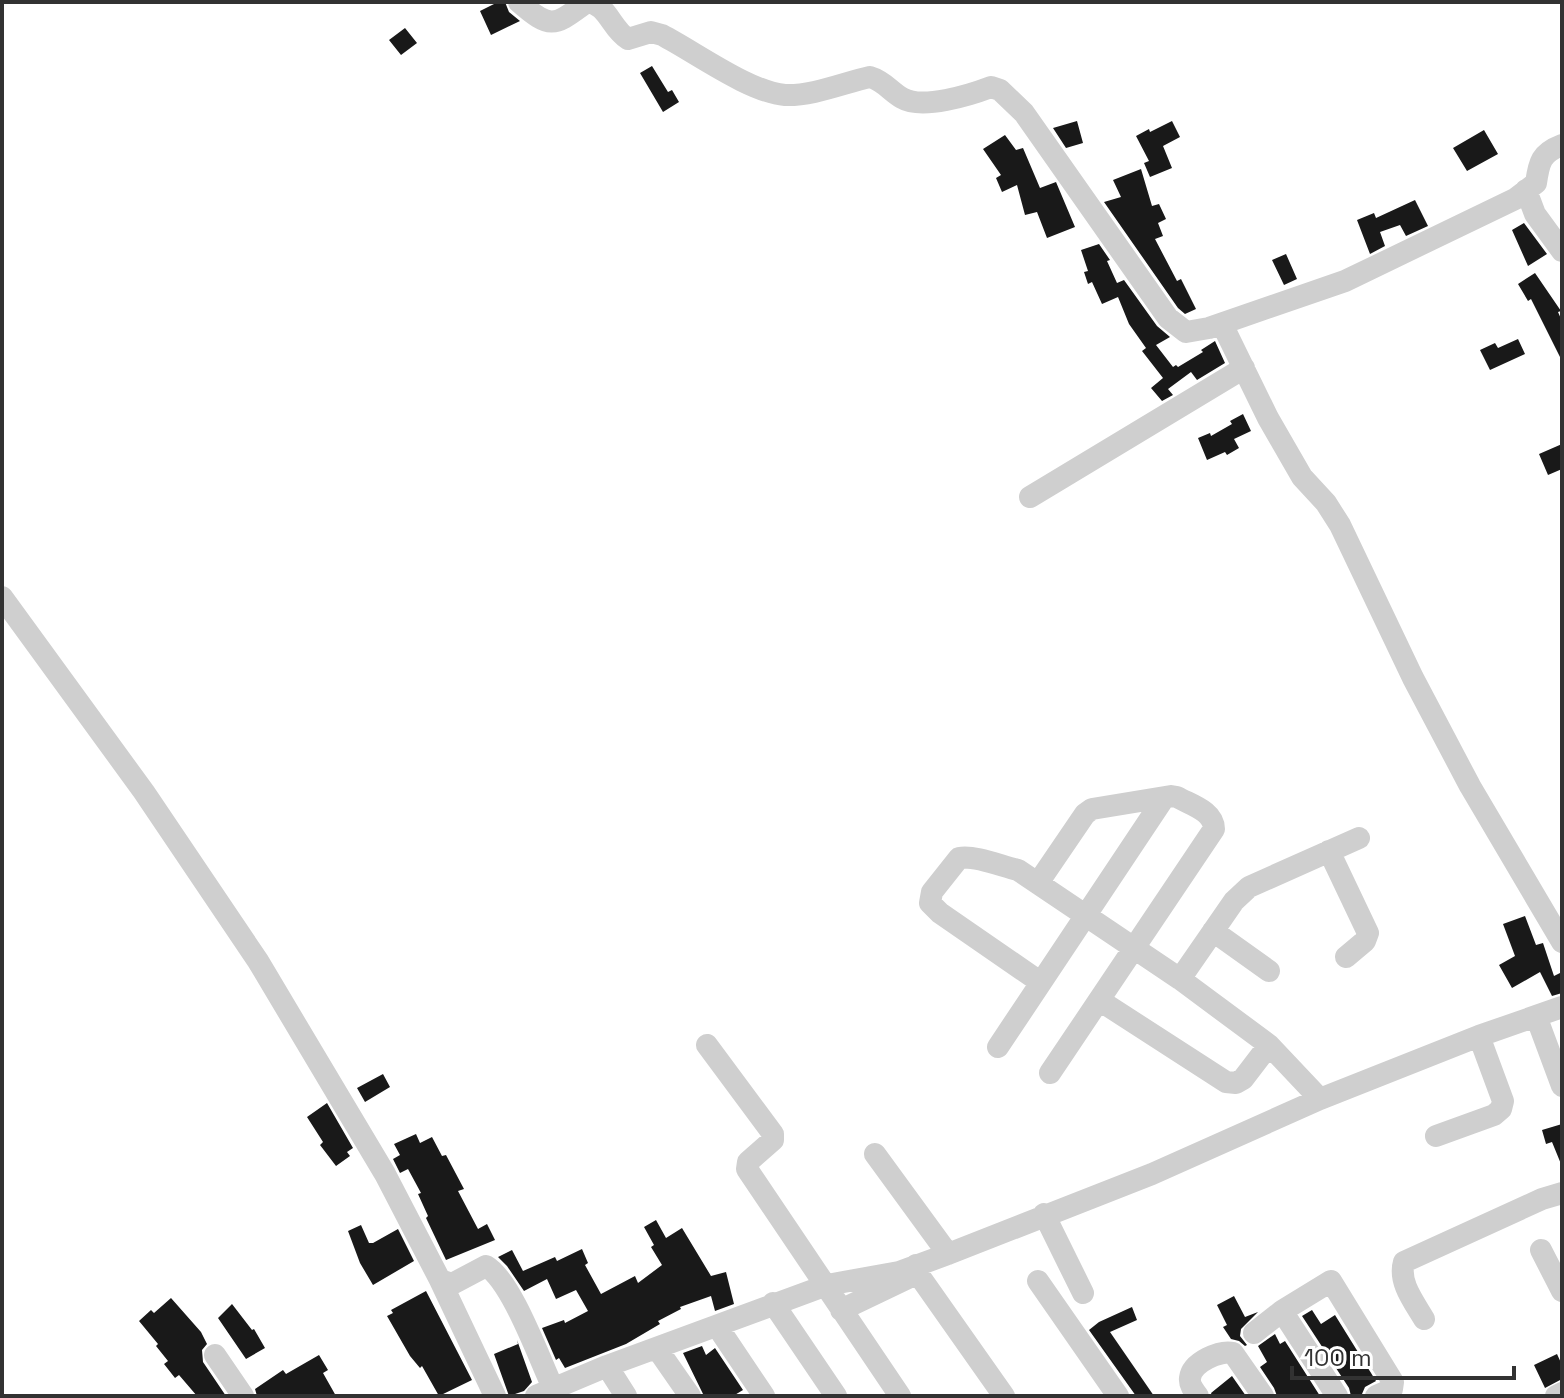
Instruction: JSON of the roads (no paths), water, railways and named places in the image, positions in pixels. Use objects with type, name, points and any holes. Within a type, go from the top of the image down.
[{"type":"street","points":[[519,2],[539,18],[550,22],[559,22],[587,2],[595,3],[619,34],[628,39],[651,32],[662,35],[761,90],[785,95],[814,92],[870,77],[878,79],[913,103],[929,103],[991,87],[1000,90],[1024,113],[1168,318],[1186,332],[1222,324],[1345,281],[1515,199],[1536,183],[1539,161],[1552,149],[1562,145]]},
{"type":"street","points":[[1526,190],[1535,214],[1562,251]]},
{"type":"street","points":[[1222,324],[1302,477],[1326,503],[1340,525],[1413,678],[1470,786],[1562,942]]},
{"type":"street","points":[[1030,497],[1244,368]]},
{"type":"street","points":[[2,597],[144,792],[258,961],[385,1174],[495,1396]]},
{"type":"street","points":[[1038,883],[1085,814],[1092,809],[1177,797],[1214,820],[1214,829],[1050,1073]]},
{"type":"street","points":[[998,1047],[1164,798]]},
{"type":"street","points":[[1180,979],[1234,901],[1249,887],[1359,838]]},
{"type":"street","points":[[1329,851],[1368,933],[1365,941],[1346,957]]},
{"type":"street","points":[[1040,982],[930,903],[930,898],[959,858],[970,856],[1018,870],[1038,883],[1180,979],[1269,1045],[1320,1099]]},
{"type":"street","points":[[1213,931],[1269,971]]},
{"type":"street","points":[[1099,1000],[1226,1082],[1236,1083],[1243,1079],[1269,1045]]},
{"type":"street","points":[[841,1310],[948,1254],[1152,1174],[1320,1099],[1562,1007]]},
{"type":"street","points":[[1536,1016],[1562,1086]]},
{"type":"street","points":[[1436,1136],[1494,1115],[1501,1109],[1503,1101],[1479,1036]]},
{"type":"street","points":[[707,1045],[773,1134],[773,1140],[748,1162],[747,1169],[900,1396]]},
{"type":"street","points":[[875,1154],[948,1254]]},
{"type":"street","points":[[1424,1319],[1405,1285],[1402,1274],[1404,1262],[1542,1199],[1562,1193]]},
{"type":"street","points":[[1044,1214],[1083,1293]]},
{"type":"street","points":[[1541,1250],[1562,1291]]},
{"type":"street","points":[[440,1280],[452,1284],[486,1266],[494,1270],[509,1291],[546,1394],[607,1366],[658,1350],[773,1303],[827,1285],[917,1269]]},
{"type":"street","points":[[917,1269],[1004,1396]]},
{"type":"street","points":[[1038,1281],[1118,1396]]},
{"type":"street","points":[[1254,1333],[1323,1283],[1331,1281],[1393,1382],[1392,1389],[1376,1396]]},
{"type":"street","points":[[773,1303],[836,1396]]},
{"type":"street","points":[[1282,1311],[1337,1396]]},
{"type":"street","points":[[717,1326],[764,1396]]},
{"type":"street","points":[[658,1350],[690,1396]]},
{"type":"street","points":[[1198,1396],[1191,1386],[1193,1370],[1224,1351],[1233,1353],[1263,1396]]},
{"type":"street","points":[[215,1355],[243,1396]]},
{"type":"street","points":[[607,1366],[626,1396]]},
{"type":"street","points":[[1556,1396],[1562,1393]]}]
